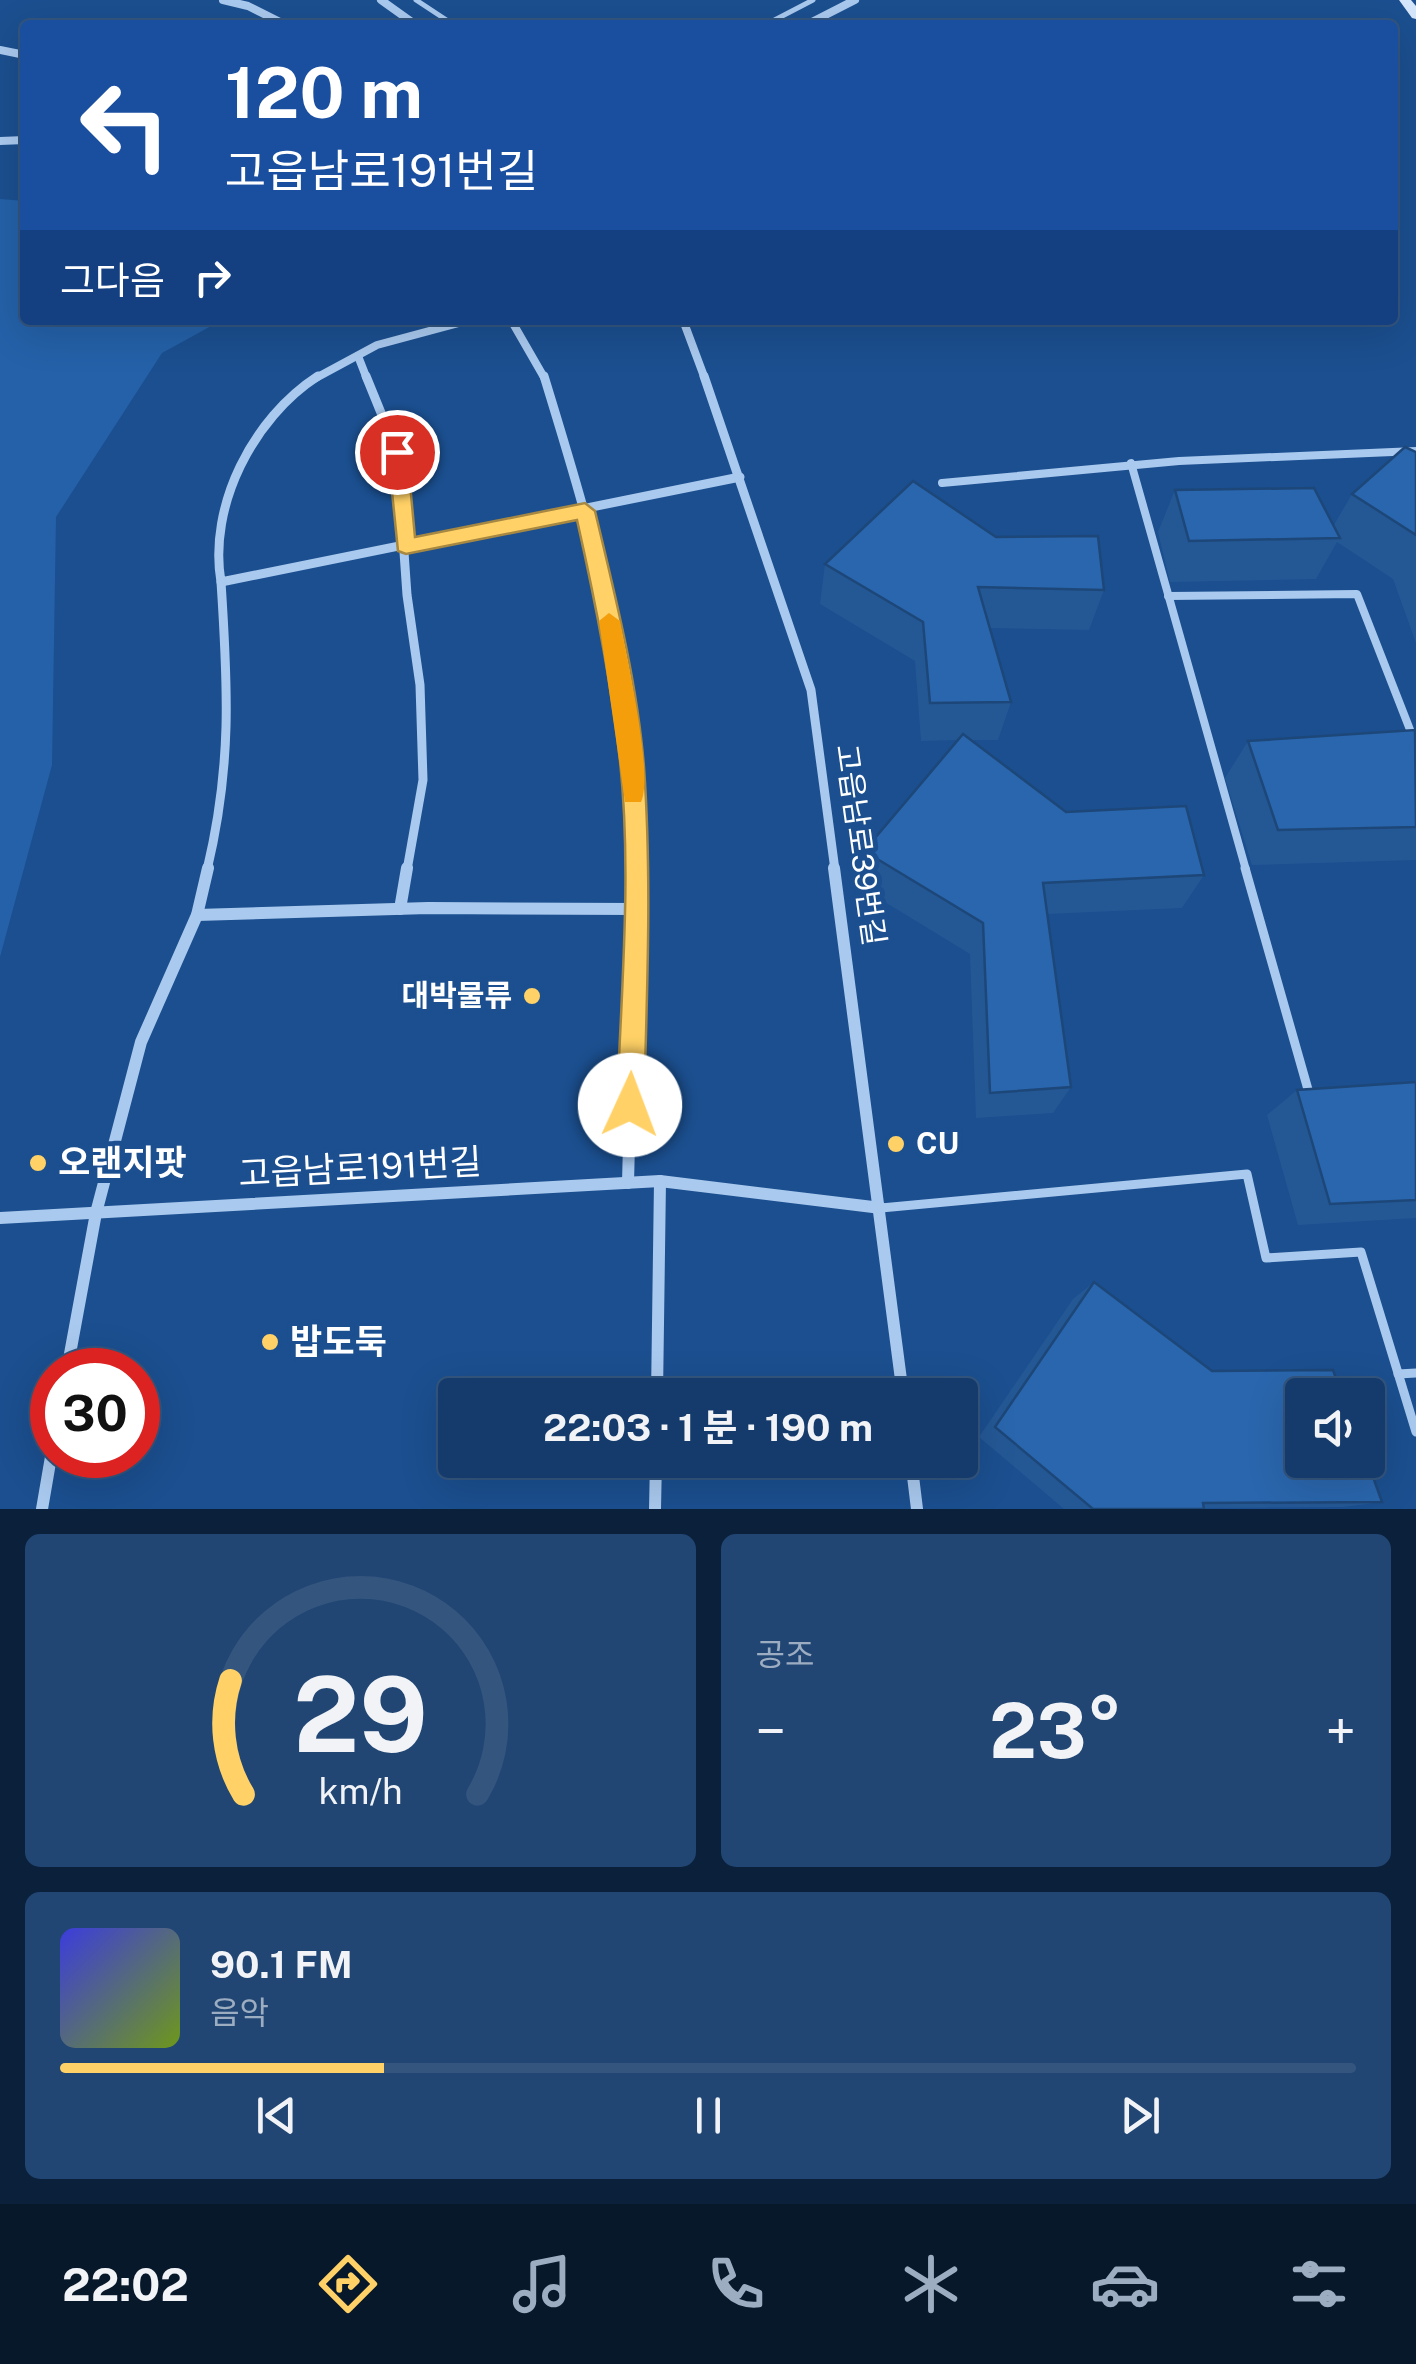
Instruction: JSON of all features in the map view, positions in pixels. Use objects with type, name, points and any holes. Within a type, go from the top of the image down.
[{"type":"street","points":[[223,0],[248,6],[276,20]]},
{"type":"street","points":[[381,0],[409,20]]},
{"type":"street","points":[[816,20],[855,0]]},
{"type":"street","points":[[1404,0],[1416,15]]},
{"type":"street","points":[[71,1348],[96,1213],[141,1042],[197,915],[222,807],[229,707],[221,582],[216,563],[222,507],[251,448],[291,395],[358,356],[439,325]]},
{"type":"street","points":[[514,325],[544,375],[585,511],[614,642],[632,764],[636,909],[628,1183]]},
{"type":"street","name":"고읍남로39번길","points":[[685,325],[811,690],[901,1378]]},
{"type":"street","points":[[358,356],[397,452],[407,595],[420,685],[423,780],[400,909]]},
{"type":"street","points":[[221,582],[740,477]]},
{"type":"street","points":[[197,915],[400,909],[636,909]]},
{"type":"street","points":[[656,1378],[660,1182]]},
{"type":"street","name":"고읍남로191번길","points":[[0,1218],[660,1182],[881,1208]]},
{"type":"street","points":[[42,1509],[47,1478]]},
{"type":"street","points":[[655,1509],[656,1478]]},
{"type":"street","points":[[913,1478],[917,1509]]},
{"type":"lane","points":[[416,0],[446,20]]},
{"type":"lane","points":[[775,20],[813,0]]},
{"type":"lane","points":[[942,483],[1271,454],[1416,451]]},
{"type":"lane","points":[[1131,464],[1309,1093]]},
{"type":"lane","points":[[1168,596],[1357,594],[1416,745]]},
{"type":"lane","points":[[881,1208],[1247,1174],[1266,1258],[1361,1252],[1416,1432]]},
{"type":"lane","points":[[1398,1374],[1416,1373]]},
{"type":"shaded area","points":[[0,199],[20,201],[20,325],[213,325],[162,353],[56,517],[52,765],[0,957]]},
{"type":"building","points":[[1405,447],[1416,452],[1416,535],[1352,494]]},
{"type":"building","points":[[913,481],[996,537],[1098,536],[1104,590],[978,587],[1011,702],[930,703],[923,622],[825,564]]},
{"type":"building","points":[[1314,488],[1340,538],[1189,541],[1175,490]]},
{"type":"building","points":[[1415,730],[1416,827],[1278,830],[1248,741]]},
{"type":"building","points":[[963,734],[1066,812],[1186,806],[1204,875],[1043,883],[1071,1087],[990,1093],[983,923],[864,851]]},
{"type":"building","points":[[1416,1082],[1416,1200],[1330,1204],[1297,1090]]},
{"type":"building","points":[[1094,1282],[1212,1371],[1333,1370],[1336,1378],[1285,1378],[1285,1478],[1373,1478],[1382,1502],[1203,1503],[1204,1509],[1093,1509],[995,1427]]},
{"type":"slow traffic","points":[[609,621],[632,764],[633,795]]},
{"type":"place","name":"대박물류","points":[[532,996]]},
{"type":"place","name":"CU","points":[[896,1144]]},
{"type":"place","name":"오랜지팟","points":[[38,1163]]},
{"type":"place","name":"밥도둑","points":[[270,1342]]},
{"type":"route","points":[[397,452],[406,546],[585,511],[614,642],[632,764],[637,894],[630,1105]]}]
